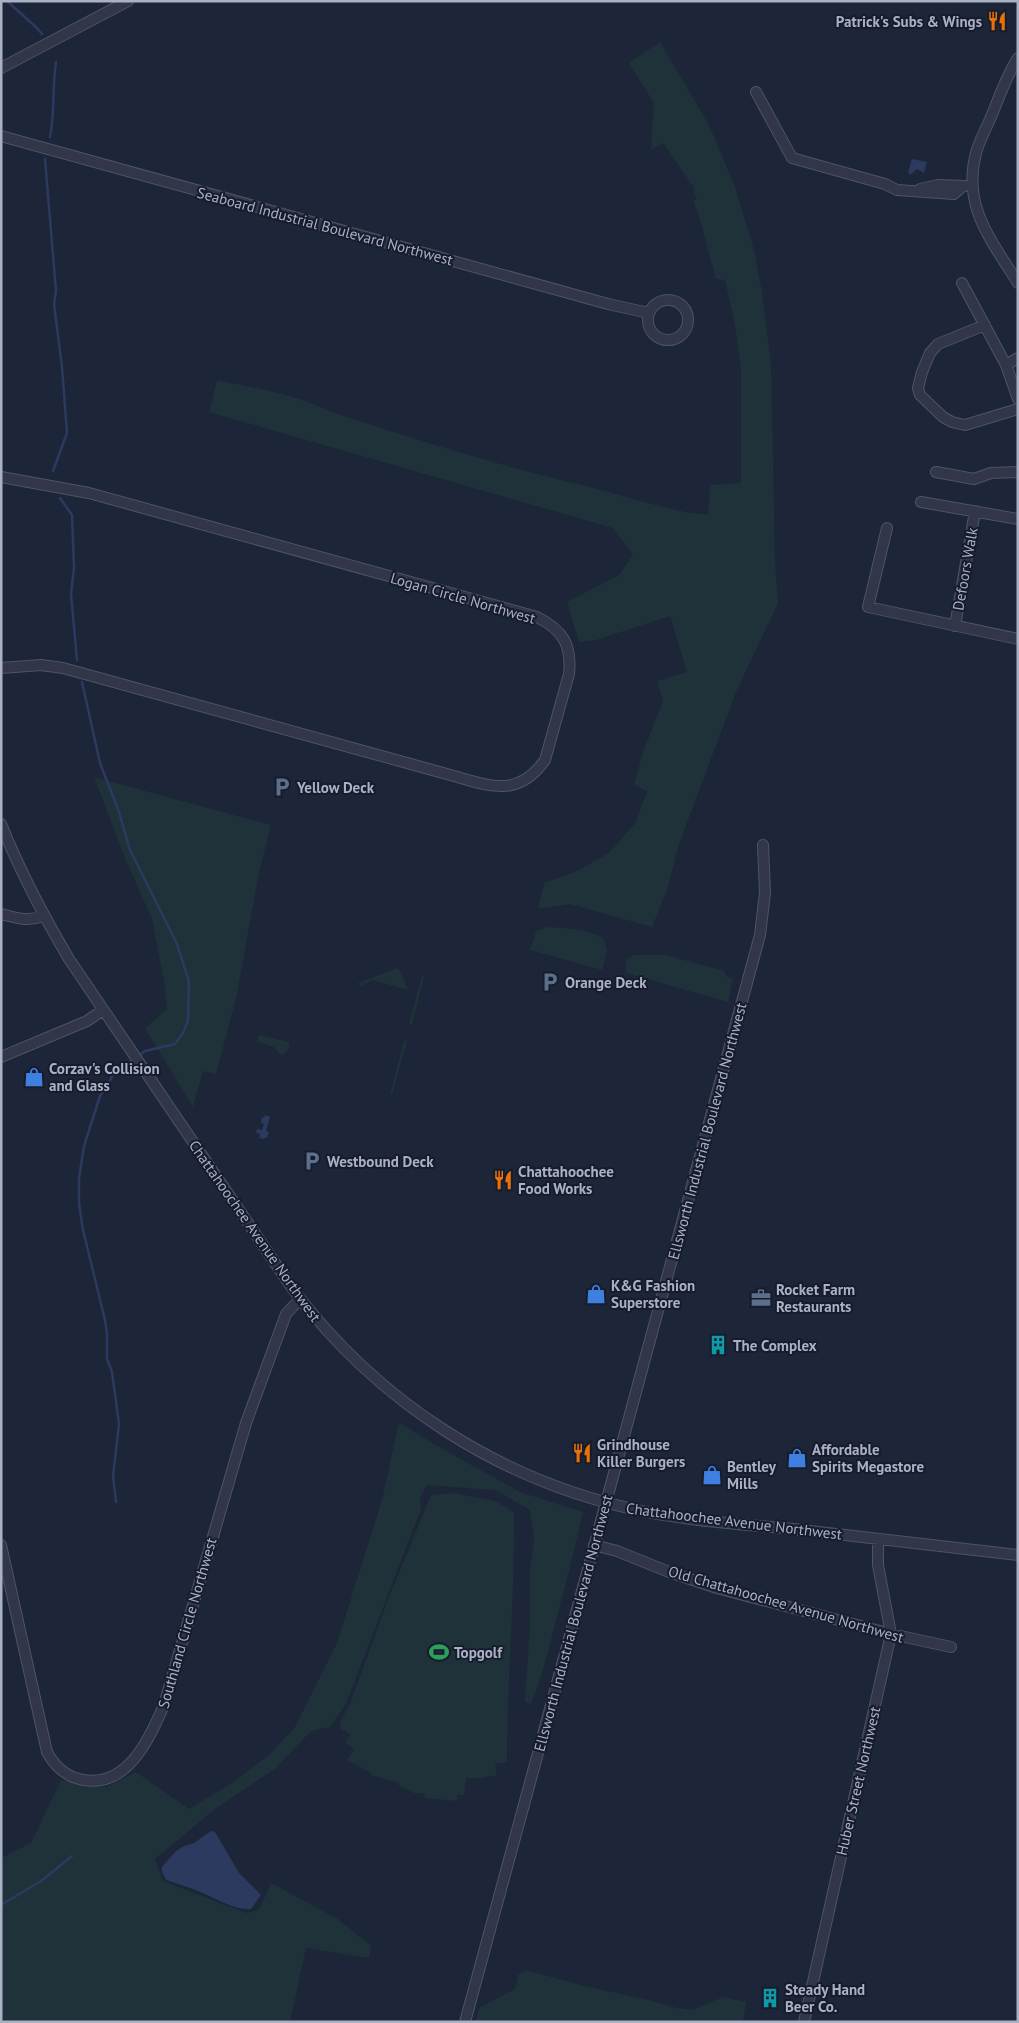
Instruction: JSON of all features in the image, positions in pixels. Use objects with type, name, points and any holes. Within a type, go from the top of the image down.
[{"type":"street","points":[[1,68],[128,1]]},
{"type":"street","points":[[1018,58],[1009,73],[976,151],[968,185],[983,228],[1018,283]]},
{"type":"street","points":[[756,92],[792,158],[885,184],[897,190],[954,194],[968,185]]},
{"type":"street","name":"Seaboard Industrial Boulevard Northwest","points":[[1,136],[608,304],[649,313]]},
{"type":"street","points":[[912,190],[938,178],[953,179],[968,185]]},
{"type":"street","points":[[962,283],[1008,370],[1018,399]]},
{"type":"street","points":[[661,300],[674,300],[680,303],[688,314],[688,327],[684,333],[672,340],[659,338],[649,328],[649,313],[655,304],[661,300]]},
{"type":"street","points":[[985,325],[938,344],[930,352],[918,388],[920,395],[943,417],[952,422],[965,425],[978,423],[1018,408]]},
{"type":"street","points":[[1008,370],[1018,358]]},
{"type":"street","points":[[936,472],[974,480],[991,473],[1018,472]]},
{"type":"street","name":"Logan Circle Northwest","points":[[1,477],[89,493],[537,617],[550,624],[560,633],[568,647],[570,660],[569,674],[545,760],[537,771],[527,779],[502,787],[468,780],[63,668],[41,665],[1,668]]},
{"type":"street","name":"Defoors Walk","points":[[922,502],[1018,519]]},
{"type":"street","name":"Defoors Walk","points":[[955,626],[975,511]]},
{"type":"street","name":"Defoors Walk","points":[[886,528],[868,606],[1018,639]]},
{"type":"street","name":"Chattahoochee Avenue Northwest","points":[[1,824],[43,916],[69,959],[300,1299],[327,1331],[364,1369],[400,1400],[440,1428],[481,1453],[515,1470],[560,1488],[606,1502],[673,1516],[1018,1555]]},
{"type":"street","name":"Ellsworth Industrial Boulevard Northwest","points":[[465,2022],[760,935],[765,894],[763,845]]},
{"type":"street","points":[[1,914],[33,920],[43,916]]},
{"type":"street","points":[[1,1057],[87,1021],[103,1010]]},
{"type":"street","name":"Southland Circle Northwest","points":[[1,1545],[47,1752],[56,1765],[73,1777],[85,1780],[100,1780],[113,1776],[129,1765],[144,1747],[164,1705],[246,1422],[286,1314],[300,1299]]},
{"type":"street","name":"Huber Street Northwest","points":[[804,2022],[891,1634],[878,1565],[878,1539]]},
{"type":"street","name":"Old Chattahoochee Avenue Northwest","points":[[594,1545],[617,1551],[669,1572],[717,1588],[891,1634],[951,1647]]},
{"type":"shaded area","points":[[660,42],[709,125],[734,184],[754,250],[762,292],[771,365],[775,561],[778,603],[736,692],[679,844],[668,887],[652,927],[570,904],[538,909],[544,883],[575,872],[609,853],[636,822],[647,791],[634,785],[643,752],[663,701],[657,681],[687,672],[670,616],[596,640],[579,642],[567,602],[619,575],[633,555],[613,528],[209,412],[217,380],[289,396],[329,411],[489,461],[662,507],[708,515],[710,485],[741,483],[741,368],[735,325],[725,280],[716,279],[699,216],[693,201],[697,200],[694,188],[663,143],[651,150],[654,103],[629,63]]},
{"type":"shaded area","points":[[94,777],[271,825],[259,873],[236,999],[216,1074],[203,1071],[193,1107],[145,1028],[167,1009],[164,981],[152,919],[125,858]]},
{"type":"shaded area","points":[[548,927],[584,931],[603,938],[607,950],[602,970],[530,950],[536,931]]},
{"type":"shaded area","points":[[635,955],[666,955],[724,971],[726,976],[733,979],[728,1002],[626,973],[626,959]]},
{"type":"shaded area","points":[[397,968],[400,970],[408,990],[372,980],[360,987],[358,983]]},
{"type":"shaded area","points":[[422,975],[424,976],[412,1025],[409,1024]]},
{"type":"shaded area","points":[[259,1035],[289,1042],[289,1049],[281,1055],[274,1047],[257,1042]]},
{"type":"shaded area","points":[[404,1041],[407,1041],[392,1095],[390,1094]]},
{"type":"shaded area","points":[[399,1422],[432,1443],[520,1492],[583,1512],[548,1652],[531,1704],[525,1702],[530,1624],[530,1572],[534,1539],[530,1510],[495,1490],[426,1485],[420,1499],[421,1509],[346,1704],[330,1727],[311,1731],[276,1768],[215,1809],[155,1859],[163,1881],[246,1913],[259,1910],[271,1883],[338,1919],[371,1946],[369,1958],[306,1948],[290,2022],[1,2022],[1,1858],[31,1843],[61,1780],[106,1787],[136,1772],[189,1809],[232,1783],[269,1755],[295,1727],[337,1643],[382,1500]]},
{"type":"shaded area","name":"Topgolf","points":[[454,1493],[495,1501],[514,1512],[507,1762],[495,1764],[497,1775],[466,1778],[464,1795],[457,1795],[457,1801],[425,1798],[424,1793],[414,1793],[399,1786],[399,1783],[371,1775],[371,1773],[347,1760],[354,1749],[345,1742],[350,1734],[341,1729],[340,1723],[351,1701],[389,1597],[431,1495]]},
{"type":"shaded area","points":[[526,1970],[584,1986],[692,2010],[723,1997],[746,2002],[743,2022],[475,2022],[480,2007],[515,1989],[518,1975]]},
{"type":"water","points":[[912,159],[927,162],[924,173],[917,169],[910,175],[908,172]]},
{"type":"water","points":[[265,1115],[270,1117],[266,1131],[269,1132],[267,1138],[265,1137],[264,1139],[259,1138],[260,1134],[256,1133],[257,1129],[262,1130],[264,1124],[261,1123],[262,1117],[264,1118]]},
{"type":"water","points":[[211,1831],[215,1832],[239,1873],[261,1895],[251,1909],[233,1906],[199,1891],[166,1880],[162,1867],[175,1852],[182,1847],[194,1843]]},
{"type":"waterway","points":[[7,1],[42,34]]},
{"type":"waterway","points":[[50,137],[56,62]]},
{"type":"waterway","points":[[45,159],[56,291],[54,304],[62,367],[67,433],[53,471]]},
{"type":"waterway","points":[[60,498],[72,515],[74,568],[71,594],[77,660]]},
{"type":"waterway","points":[[82,682],[100,763],[119,812],[130,850],[177,944],[189,982],[188,1021],[183,1033],[175,1044],[145,1051],[138,1056]]},
{"type":"waterway","points":[[116,1502],[113,1476],[119,1424],[112,1372],[107,1359],[105,1320],[83,1230],[79,1204],[79,1178],[84,1146],[100,1096],[114,1072],[134,1059]]},
{"type":"waterway","points":[[1,1905],[41,1881],[72,1856]]},
{"type":"place","name":"Patrick's Subs & Wings","points":[[997,21]]},
{"type":"place","name":"Yellow Deck","points":[[282,787]]},
{"type":"place","name":"Orange Deck","points":[[550,982]]},
{"type":"place","name":"Corzav's Collision and Glass","points":[[34,1077]]},
{"type":"place","name":"Westbound Deck","points":[[312,1161]]},
{"type":"place","name":"Chattahoochee Food Works","points":[[503,1180]]},
{"type":"place","name":"K&G Fashion Superstore","points":[[596,1294]]},
{"type":"place","name":"Rocket Farm Restaurants","points":[[761,1298]]},
{"type":"place","name":"The Complex","points":[[718,1345]]},
{"type":"place","name":"Grindhouse Killer Burgers","points":[[582,1453]]},
{"type":"place","name":"Affordable Spirits Megastore","points":[[797,1458]]},
{"type":"place","name":"Bentley Mills","points":[[712,1475]]},
{"type":"place","name":"Topgolf","points":[[439,1652]]},
{"type":"place","name":"Steady Hand Beer Co.","points":[[770,1998]]}]
